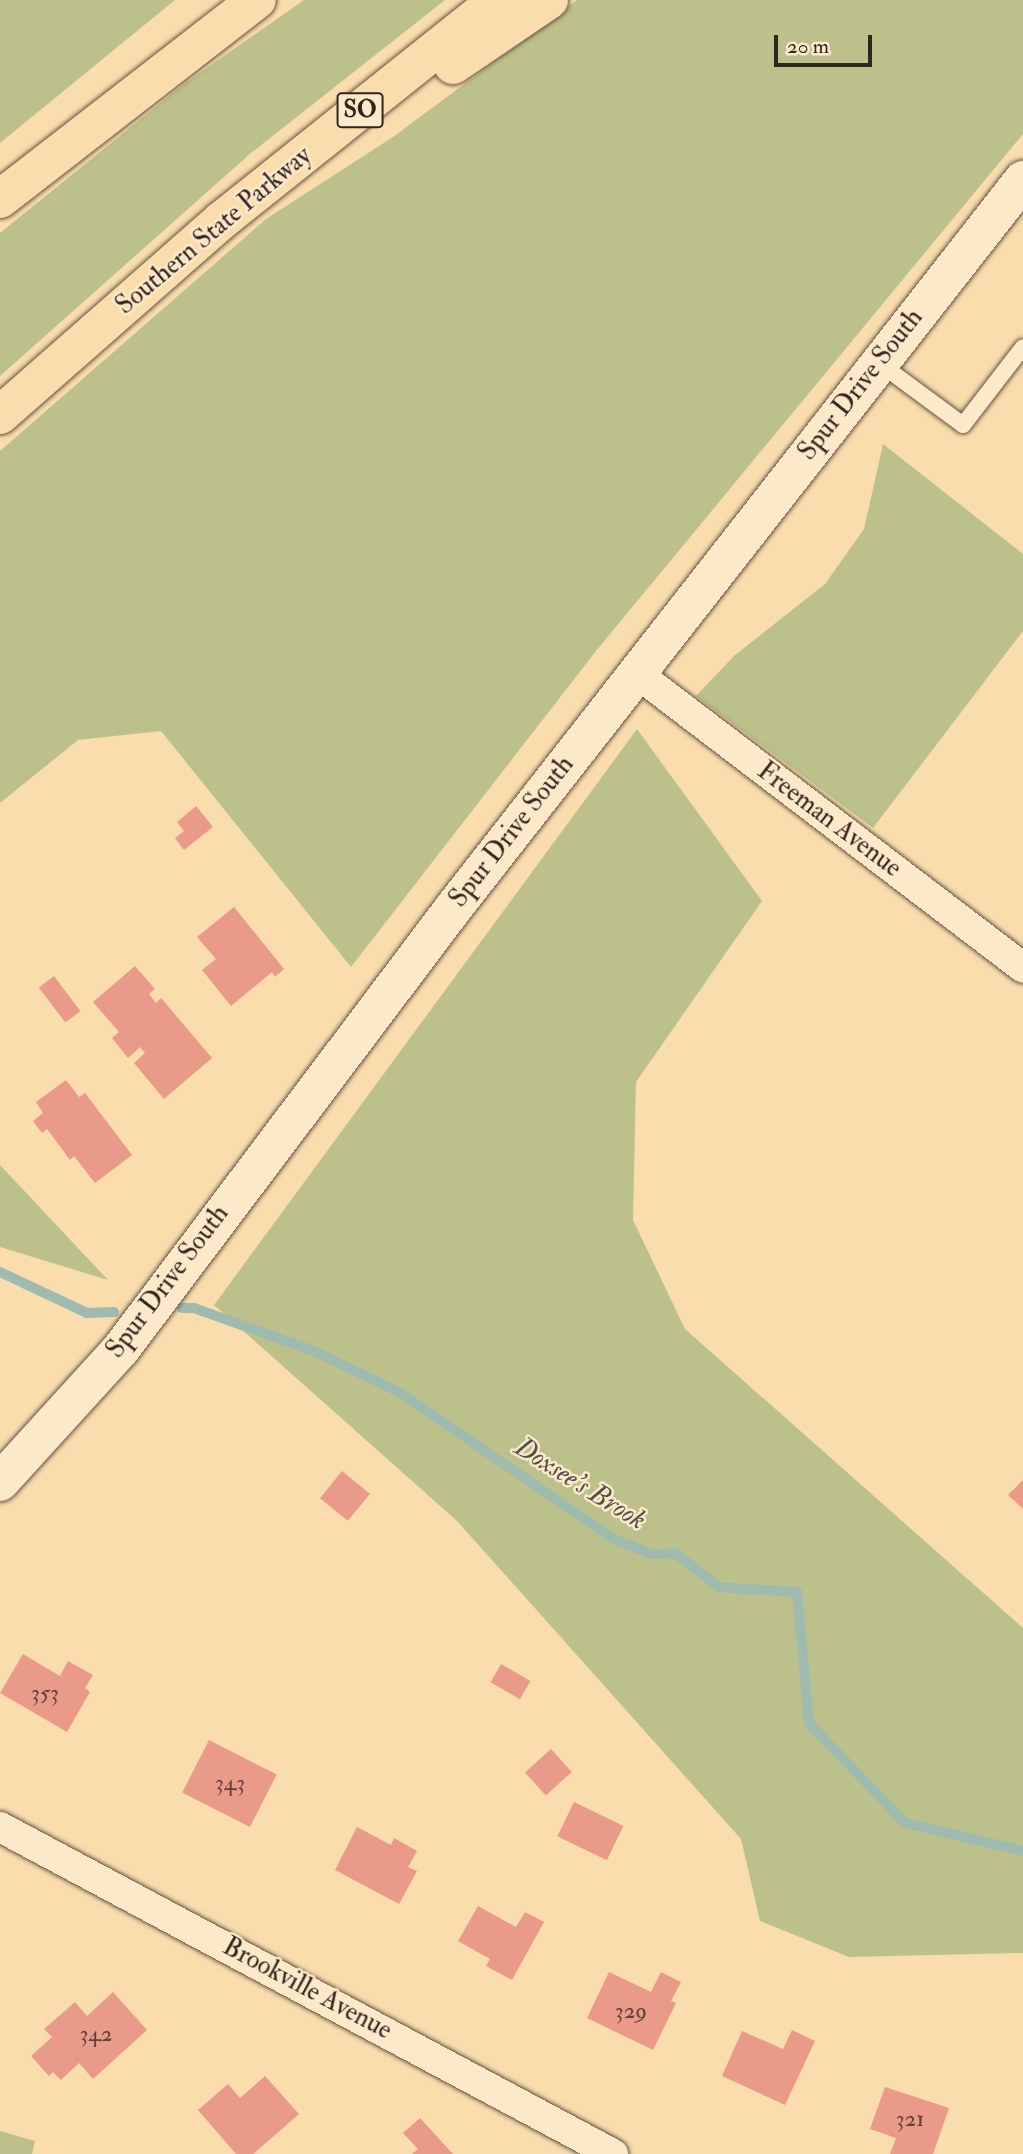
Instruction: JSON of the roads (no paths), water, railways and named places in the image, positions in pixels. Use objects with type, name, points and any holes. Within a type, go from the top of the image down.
[{"type":"highway","points":[[0,199],[257,0]]},
{"type":"highway","name":"Southern State Parkway","points":[[0,415],[222,220],[498,0]]},
{"type":"highway","points":[[222,220],[549,0]]},
{"type":"street","name":"Spur Drive South","points":[[0,1482],[121,1349],[261,1158],[635,672],[1023,180]]},
{"type":"street","name":"Freeman Avenue","points":[[635,672],[1023,968]]},
{"type":"street","name":"Brookville Avenue","points":[[0,1827],[607,2153]]},
{"type":"lane","points":[[879,363],[963,425],[1023,347]]},
{"type":"waterway","name":"Doxsee's Brook","points":[[0,1272],[87,1313],[114,1312]]},
{"type":"waterway","name":"Doxsee's Brook","points":[[182,1308],[194,1308],[314,1351],[399,1392],[614,1539],[651,1554],[675,1553],[719,1587],[797,1592],[809,1723],[905,1823],[1023,1851]]}]
